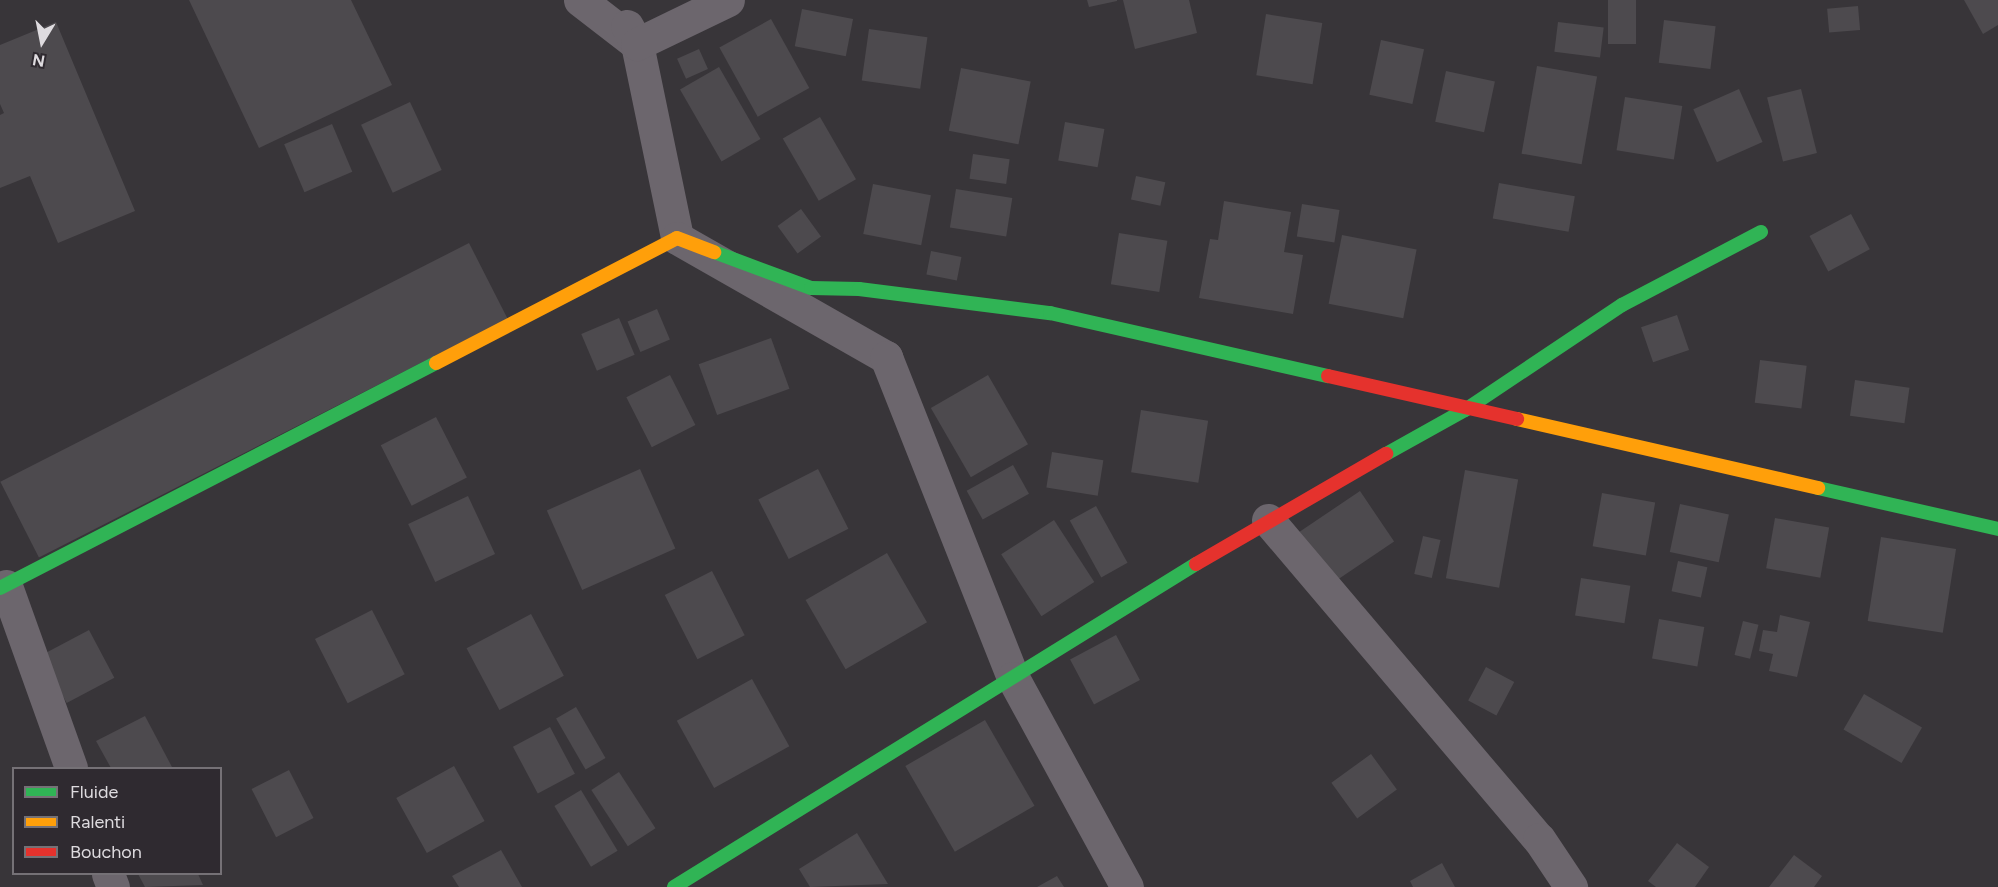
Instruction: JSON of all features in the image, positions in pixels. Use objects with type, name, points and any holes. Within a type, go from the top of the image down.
[{"type":"street","points":[[580,0],[637,44]]},
{"type":"street","points":[[611,0],[637,44],[676,238],[886,357],[1013,678],[1127,887]]},
{"type":"street","points":[[637,44],[728,0]]},
{"type":"street","points":[[674,887],[1268,520],[1465,410],[1622,305],[1761,232]]},
{"type":"street","points":[[71,767],[3,587],[676,238],[811,288],[859,289],[1050,313],[1465,410],[1998,529]]},
{"type":"street","points":[[1268,520],[1539,839],[1571,887]]},
{"type":"building","points":[[189,0],[351,0],[392,85],[259,148]]},
{"type":"building","points":[[1087,0],[1117,0],[1117,1],[1089,7]]},
{"type":"building","points":[[1123,0],[1189,0],[1197,33],[1135,49]]},
{"type":"building","points":[[1608,0],[1636,0],[1636,44],[1608,44]]},
{"type":"building","points":[[1964,0],[1998,0],[1998,25],[1983,34]]},
{"type":"building","points":[[1858,6],[1860,30],[1829,33],[1827,9]]},
{"type":"building","points":[[802,9],[853,19],[846,56],[795,46]]},
{"type":"building","points":[[1266,14],[1322,23],[1313,84],[1256,75]]},
{"type":"building","points":[[771,19],[809,88],[758,117],[719,48]]},
{"type":"building","points":[[1664,20],[1716,26],[1710,69],[1659,63]]},
{"type":"building","points":[[56,22],[135,211],[58,243],[30,176],[0,188],[0,115],[4,113],[0,104],[0,45]]},
{"type":"building","points":[[1558,22],[1604,28],[1600,57],[1554,52]]},
{"type":"building","points":[[869,29],[927,37],[920,89],[862,80]]},
{"type":"building","points":[[1381,40],[1424,49],[1412,104],[1369,95]]},
{"type":"building","points":[[699,49],[708,69],[686,79],[677,59]]},
{"type":"building","points":[[1537,66],[1597,77],[1582,164],[1522,154]]},
{"type":"building","points":[[719,67],[760,139],[722,161],[680,90]]},
{"type":"building","points":[[961,68],[1031,82],[1018,144],[949,131]]},
{"type":"building","points":[[1446,71],[1495,81],[1484,132],[1435,122]]},
{"type":"building","points":[[1739,89],[1763,142],[1717,162],[1693,109]]},
{"type":"building","points":[[1801,89],[1817,153],[1783,162],[1767,97]]},
{"type":"building","points":[[1625,97],[1682,106],[1674,159],[1617,150]]},
{"type":"building","points":[[410,102],[442,170],[393,193],[361,125]]},
{"type":"building","points":[[820,117],[856,179],[819,201],[783,138]]},
{"type":"building","points":[[1065,122],[1104,129],[1098,167],[1058,160]]},
{"type":"building","points":[[332,124],[352,172],[304,192],[284,144]]},
{"type":"building","points":[[973,154],[1010,159],[1006,184],[970,179]]},
{"type":"building","points":[[1136,176],[1165,182],[1160,206],[1131,199]]},
{"type":"building","points":[[1499,183],[1575,196],[1569,232],[1493,218]]},
{"type":"building","points":[[873,184],[931,195],[921,245],[863,234]]},
{"type":"building","points":[[956,189],[1012,198],[1006,236],[950,228]]},
{"type":"building","points":[[1224,201],[1291,212],[1284,252],[1303,255],[1293,314],[1199,298],[1210,239],[1218,240]]},
{"type":"building","points":[[1302,204],[1340,210],[1334,243],[1297,237]]},
{"type":"building","points":[[801,209],[821,237],[798,254],[778,226]]},
{"type":"building","points":[[1851,214],[1870,249],[1828,271],[1810,236]]},
{"type":"building","points":[[1119,233],[1167,241],[1159,292],[1111,284]]},
{"type":"building","points":[[1342,235],[1417,250],[1403,318],[1329,304]]},
{"type":"building","points":[[469,243],[508,319],[39,558],[0,482]]},
{"type":"building","points":[[931,251],[961,257],[957,280],[926,275]]},
{"type":"building","points":[[657,309],[670,339],[640,352],[628,322]]},
{"type":"building","points":[[1677,315],[1689,350],[1653,362],[1641,327]]},
{"type":"building","points":[[619,318],[635,355],[597,371],[581,334]]},
{"type":"building","points":[[771,338],[789,389],[717,415],[699,364]]},
{"type":"building","points":[[1760,360],[1807,366],[1801,408],[1755,403]]},
{"type":"building","points":[[670,375],[695,425],[652,447],[626,397]]},
{"type":"building","points":[[988,375],[1028,444],[971,477],[931,408]]},
{"type":"building","points":[[1855,380],[1909,388],[1904,423],[1850,416]]},
{"type":"building","points":[[1141,410],[1208,421],[1198,483],[1131,472]]},
{"type":"building","points":[[436,417],[467,478],[412,506],[381,445]]},
{"type":"building","points":[[1052,452],[1103,460],[1098,496],[1046,488]]},
{"type":"building","points":[[1013,465],[1029,494],[983,520],[967,491]]},
{"type":"building","points":[[640,469],[675,548],[582,590],[547,510]]},
{"type":"building","points":[[818,469],[848,529],[789,559],[758,499]]},
{"type":"building","points":[[1465,470],[1518,479],[1499,588],[1446,578]]},
{"type":"building","points":[[1360,491],[1394,542],[1328,586],[1294,536]]},
{"type":"building","points":[[1602,493],[1655,502],[1646,556],[1593,546]]},
{"type":"building","points":[[468,496],[495,554],[435,582],[408,524]]},
{"type":"building","points":[[1680,504],[1729,514],[1719,562],[1670,552]]},
{"type":"building","points":[[1096,506],[1128,563],[1101,577],[1070,521]]},
{"type":"building","points":[[1775,518],[1829,528],[1820,578],[1766,568]]},
{"type":"building","points":[[1054,520],[1094,582],[1041,616],[1001,554]]},
{"type":"building","points":[[1423,536],[1441,540],[1432,578],[1414,574]]},
{"type":"building","points":[[1881,537],[1956,549],[1943,633],[1868,621]]},
{"type":"building","points":[[887,553],[927,622],[846,669],[806,600]]},
{"type":"building","points":[[1678,561],[1707,567],[1701,598],[1672,591]]},
{"type":"building","points":[[712,571],[745,635],[697,659],[665,595]]},
{"type":"building","points":[[1581,578],[1630,586],[1624,623],[1575,616]]},
{"type":"building","points":[[372,610],[405,674],[348,703],[315,639]]},
{"type":"building","points":[[531,614],[564,676],[499,710],[467,648]]},
{"type":"building","points":[[1780,615],[1810,622],[1797,677],[1769,671],[1773,654],[1759,651],[1763,630],[1777,632]]},
{"type":"building","points":[[1659,619],[1704,627],[1697,666],[1652,658]]},
{"type":"building","points":[[1743,621],[1759,625],[1750,659],[1735,655]]},
{"type":"building","points":[[89,630],[114,678],[67,703],[41,655]]},
{"type":"building","points":[[1116,635],[1140,680],[1094,704],[1070,659]]},
{"type":"building","points":[[1486,667],[1514,682],[1496,716],[1468,701]]},
{"type":"building","points":[[752,679],[789,746],[714,788],[677,721]]},
{"type":"building","points":[[1864,694],[1922,727],[1902,763],[1844,730]]},
{"type":"building","points":[[576,707],[606,758],[586,770],[556,718]]},
{"type":"building","points":[[145,716],[172,767],[110,767],[96,741]]},
{"type":"building","points":[[985,720],[1034,806],[955,852],[905,766]]},
{"type":"building","points":[[550,727],[575,774],[538,794],[513,747]]},
{"type":"building","points":[[1371,754],[1397,790],[1357,818],[1331,783]]},
{"type":"building","points":[[454,766],[485,821],[427,853],[396,798]]},
{"type":"building","points":[[289,770],[314,818],[276,837],[252,789]]},
{"type":"building","points":[[619,772],[655,828],[628,846],[591,790]]},
{"type":"building","points":[[581,790],[618,851],[591,867],[554,806]]},
{"type":"building","points":[[857,833],[888,884],[810,887],[799,869]]},
{"type":"building","points":[[1677,843],[1709,867],[1695,887],[1656,887],[1648,881]]},
{"type":"building","points":[[501,850],[522,887],[459,887],[452,876]]},
{"type":"building","points":[[1794,855],[1822,876],[1814,887],[1769,887]]},
{"type":"building","points":[[1442,863],[1455,887],[1413,887],[1410,881]]},
{"type":"building","points":[[139,875],[198,875],[203,885],[145,887]]},
{"type":"building","points":[[1057,876],[1064,887],[1037,887]]},
{"type":"traffic: fast","points":[[1386,454],[1465,410],[1622,305],[1761,232]]},
{"type":"traffic: fast","points":[[714,252],[811,288],[859,289],[1050,313],[1328,376]]},
{"type":"traffic: fast","points":[[0,588],[436,363]]},
{"type":"traffic: fast","points":[[1818,488],[1998,529]]},
{"type":"traffic: fast","points":[[674,887],[1196,564]]},
{"type":"traffic: slow","points":[[436,363],[677,238],[714,252]]},
{"type":"traffic: slow","points":[[1517,419],[1818,488]]},
{"type":"traffic: jam","points":[[1328,376],[1517,419]]},
{"type":"traffic: jam","points":[[1196,564],[1386,454]]}]
